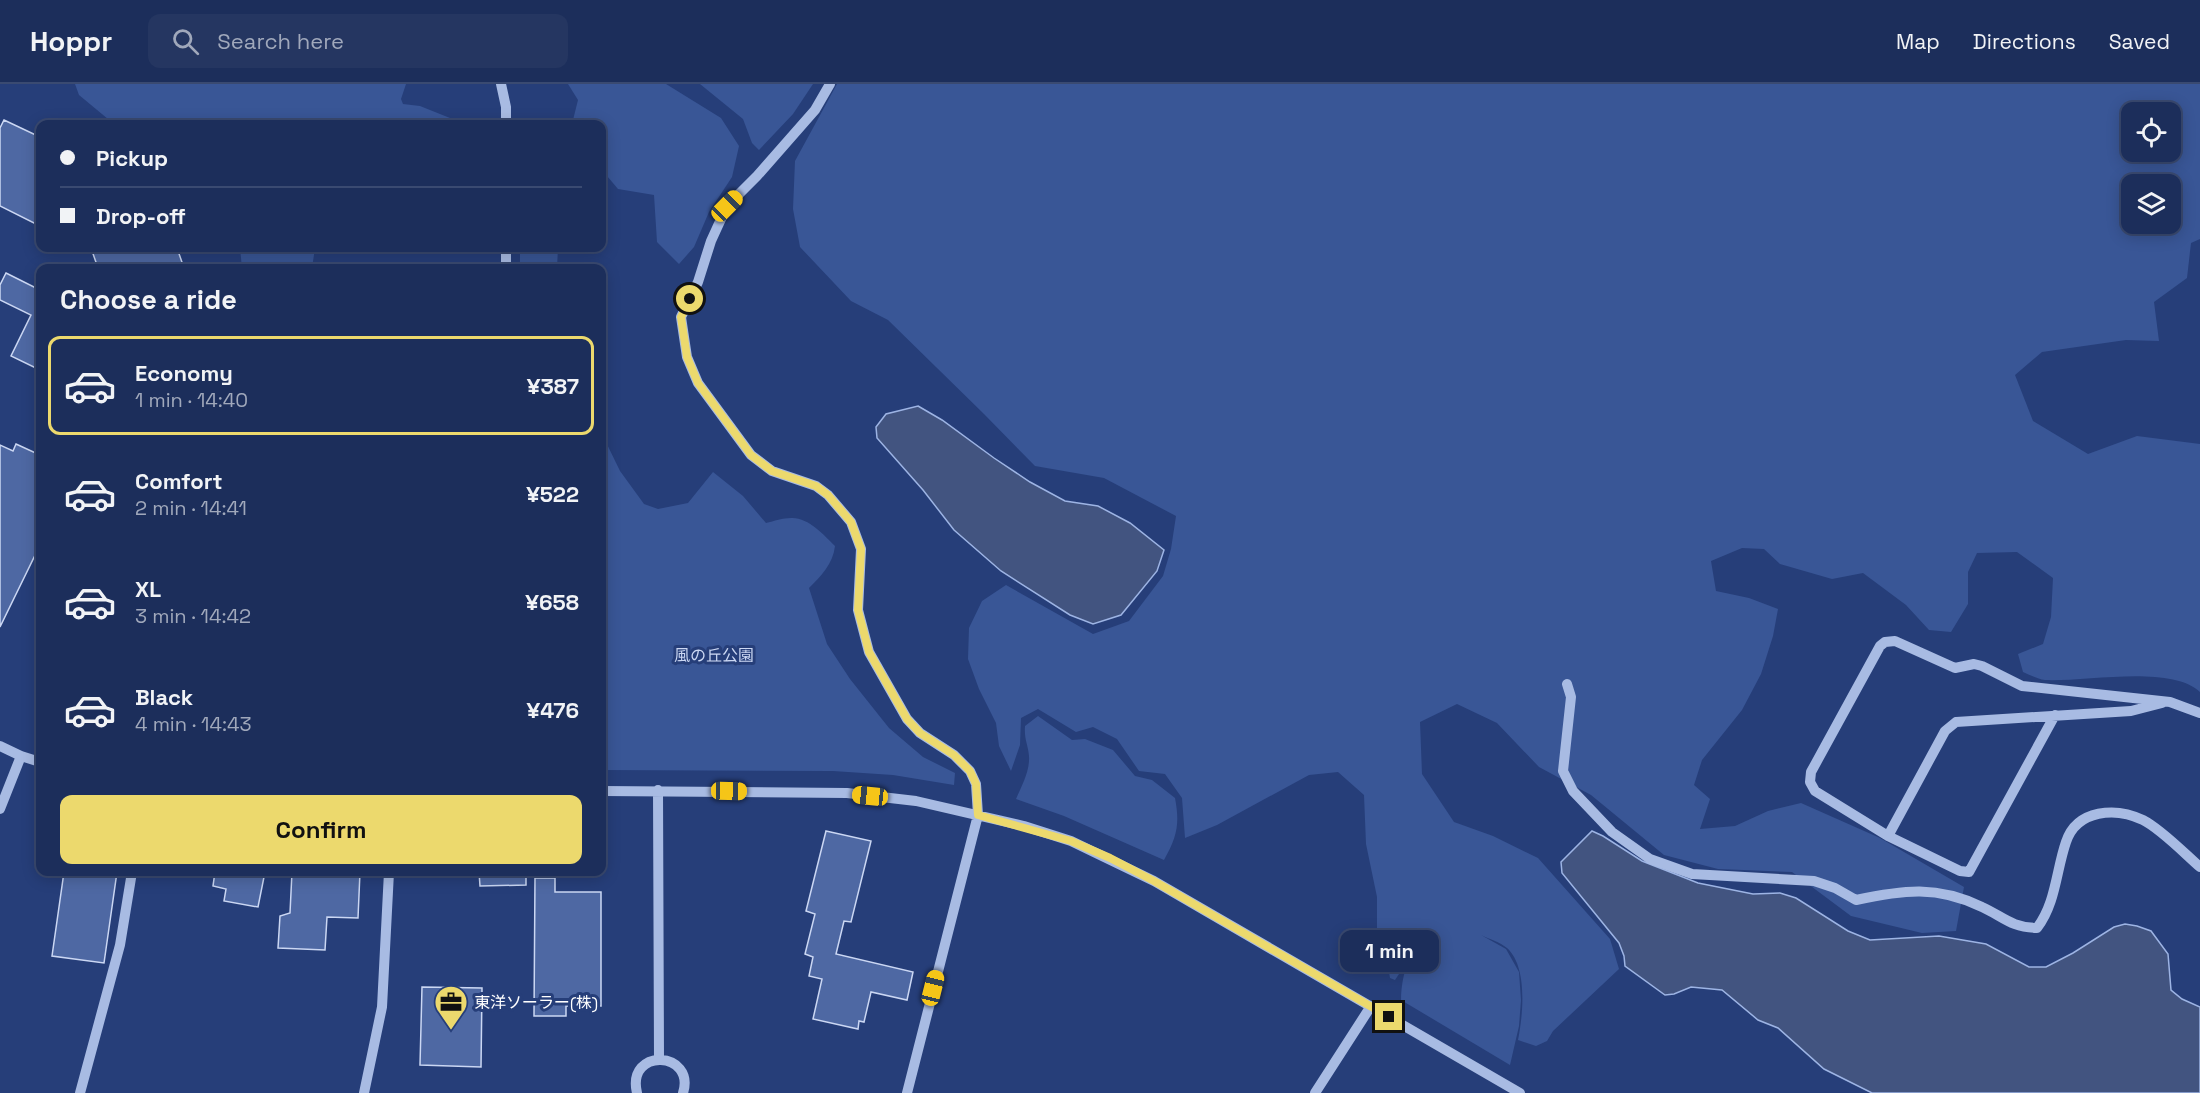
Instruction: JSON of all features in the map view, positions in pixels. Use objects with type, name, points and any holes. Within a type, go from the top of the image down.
[{"type":"street","points":[[501,84],[506,120]]},
{"type":"street","points":[[830,84],[815,110],[757,176],[727,206],[711,242],[698,282],[681,317],[687,357],[698,383],[751,455],[772,471],[816,486],[828,495],[851,522],[861,549],[858,610],[869,652],[907,719],[920,733],[954,755],[970,771],[976,784],[978,815],[908,1093]]},
{"type":"street","points":[[2055,715],[1969,872],[1960,871],[1888,836],[1815,791],[1811,786],[1811,772],[1880,646],[1885,642],[1895,641],[1955,668],[1974,664],[1983,666],[2022,686],[2170,702],[2200,713]]},
{"type":"street","points":[[1567,684],[1571,697],[1563,771],[1573,791],[1612,832],[1650,859],[1692,874],[1814,882],[1835,888],[1856,900],[1902,891],[1933,891],[1977,904],[2010,924],[2037,928],[2046,916],[2066,841],[2074,827],[2087,816],[2104,812],[2122,813],[2145,821],[2200,867]]},
{"type":"street","points":[[1888,836],[1951,724],[2131,711],[2170,702]]},
{"type":"street","points":[[0,746],[36,761]]},
{"type":"street","points":[[0,809],[21,756]]},
{"type":"street","points":[[658,790],[660,1059]]},
{"type":"street","points":[[606,791],[847,793],[916,801],[978,815],[1071,841],[1154,881],[1520,1093]]},
{"type":"street","points":[[80,1093],[120,945],[131,876]]},
{"type":"street","points":[[364,1093],[382,1007],[389,876]]},
{"type":"street","points":[[1316,1093],[1371,1006]]},
{"type":"street","points":[[637,1093],[635,1086],[639,1071],[645,1065],[660,1059],[668,1060],[681,1071],[684,1078],[683,1093]]},
{"type":"green space","points":[[75,84],[406,84],[401,99],[403,104],[420,106],[455,120],[109,120],[79,95]]},
{"type":"green space","points":[[568,84],[666,84],[721,118],[739,146],[732,177],[709,212],[694,247],[679,264],[657,242],[654,195],[618,189],[606,175],[606,120],[573,120],[578,100]]},
{"type":"green space","points":[[700,84],[813,84],[793,114],[759,150],[752,143],[743,119]]},
{"type":"green space","points":[[837,84],[2200,84],[2200,239],[2191,243],[2187,278],[2154,302],[2159,341],[2126,340],[2042,352],[2015,375],[2033,421],[2088,454],[2137,436],[2200,444],[2200,692],[2187,684],[2148,676],[2045,680],[2023,672],[2018,654],[2043,644],[2051,617],[2053,578],[2017,552],[1977,553],[1968,572],[1968,604],[1951,632],[1929,630],[1906,605],[1863,573],[1832,579],[1780,564],[1764,549],[1742,548],[1711,561],[1716,591],[1749,598],[1778,609],[1773,636],[1761,674],[1742,710],[1702,760],[1694,785],[1710,799],[1700,829],[1735,826],[1768,811],[1801,803],[1880,838],[1964,887],[1956,931],[1922,933],[1851,916],[1792,872],[1718,869],[1664,855],[1591,795],[1539,767],[1497,723],[1457,704],[1420,722],[1422,774],[1454,822],[1493,836],[1538,858],[1610,939],[1619,969],[1553,1031],[1547,1041],[1536,1046],[1518,1040],[1522,992],[1521,979],[1518,967],[1514,956],[1507,948],[1498,942],[1481,935],[1506,949],[1519,972],[1521,1000],[1519,1026],[1510,1065],[1401,1000],[1403,979],[1408,963],[1425,943],[1434,937],[1419,944],[1395,980],[1390,978],[1386,955],[1377,942],[1377,897],[1366,844],[1364,795],[1338,772],[1309,775],[1217,825],[1185,838],[1182,798],[1165,774],[1139,771],[1117,739],[1093,727],[1076,732],[1038,709],[1021,718],[1020,745],[1011,771],[999,746],[996,723],[979,689],[968,659],[969,628],[982,601],[1006,585],[1093,634],[1129,621],[1163,576],[1171,549],[1176,516],[1104,478],[1035,466],[888,320],[851,301],[800,247],[793,209],[795,161]]},
{"type":"green space","points":[[240,252],[314,252],[313,264],[242,264]]},
{"type":"green space","points":[[520,252],[558,252],[557,264],[520,264]]},
{"type":"green space","name":"風の丘公園","points":[[606,442],[620,471],[644,504],[658,509],[688,503],[713,472],[743,496],[766,523],[785,518],[804,520],[835,546],[829,564],[809,588],[827,644],[850,679],[889,728],[923,757],[955,773],[954,785],[893,775],[833,771],[606,770]]},
{"type":"green space","points":[[1038,716],[1072,740],[1085,739],[1113,750],[1135,776],[1152,780],[1175,798],[1176,830],[1164,860],[1064,816],[1016,799],[1029,762],[1025,726]]},
{"type":"shaded area","points":[[918,406],[942,420],[1030,482],[1065,501],[1098,506],[1130,523],[1164,550],[1157,571],[1121,615],[1093,624],[1070,615],[1001,571],[954,530],[923,490],[877,438],[876,427],[886,414]]},
{"type":"shaded area","points":[[1592,831],[1642,861],[1698,883],[1753,894],[1780,893],[1796,898],[1848,931],[1870,940],[1939,936],[1986,944],[2029,967],[2046,967],[2114,927],[2125,924],[2151,931],[2168,954],[2171,990],[2182,999],[2200,1007],[2200,1093],[1872,1093],[1824,1069],[1778,1028],[1758,1020],[1722,990],[1691,987],[1665,995],[1625,966],[1619,943],[1562,873],[1561,862]]},
{"type":"building","points":[[4,120],[36,135],[36,224],[0,206],[0,128]]},
{"type":"building","points":[[92,252],[178,252],[183,264],[97,264]]},
{"type":"building","points":[[6,273],[36,288],[36,368],[11,356],[31,315],[0,300],[0,285]]},
{"type":"building","points":[[16,444],[36,453],[36,553],[0,627],[0,445],[13,451]]},
{"type":"building","points":[[826,831],[871,841],[851,922],[844,921],[836,954],[913,972],[907,1000],[871,992],[864,1022],[859,1021],[858,1029],[813,1019],[822,979],[809,976],[813,957],[805,954],[815,914],[806,911]]},
{"type":"building","points":[[63,876],[116,876],[104,963],[52,956]]},
{"type":"building","points":[[214,876],[264,876],[258,907],[224,901],[226,889],[213,886]]},
{"type":"building","points":[[292,876],[360,876],[358,918],[327,917],[325,950],[278,948],[280,916],[290,913]]},
{"type":"building","points":[[479,876],[526,876],[526,885],[480,886]]},
{"type":"building","points":[[535,878],[555,878],[555,892],[601,892],[601,1006],[566,1006],[566,1016],[534,1016]]},
{"type":"building","name":"東洋ソーラー(株)","points":[[422,987],[482,988],[481,1067],[420,1065]]},
{"type":"place","name":"東洋ソーラー(株)","points":[[451,1031]]},
{"type":"route","points":[[690,299],[681,317],[687,357],[698,383],[751,455],[772,471],[816,486],[828,495],[851,522],[861,549],[858,610],[869,652],[907,719],[920,733],[954,755],[970,771],[976,784],[978,815],[1071,841],[1110,858],[1154,881],[1389,1017]]}]
